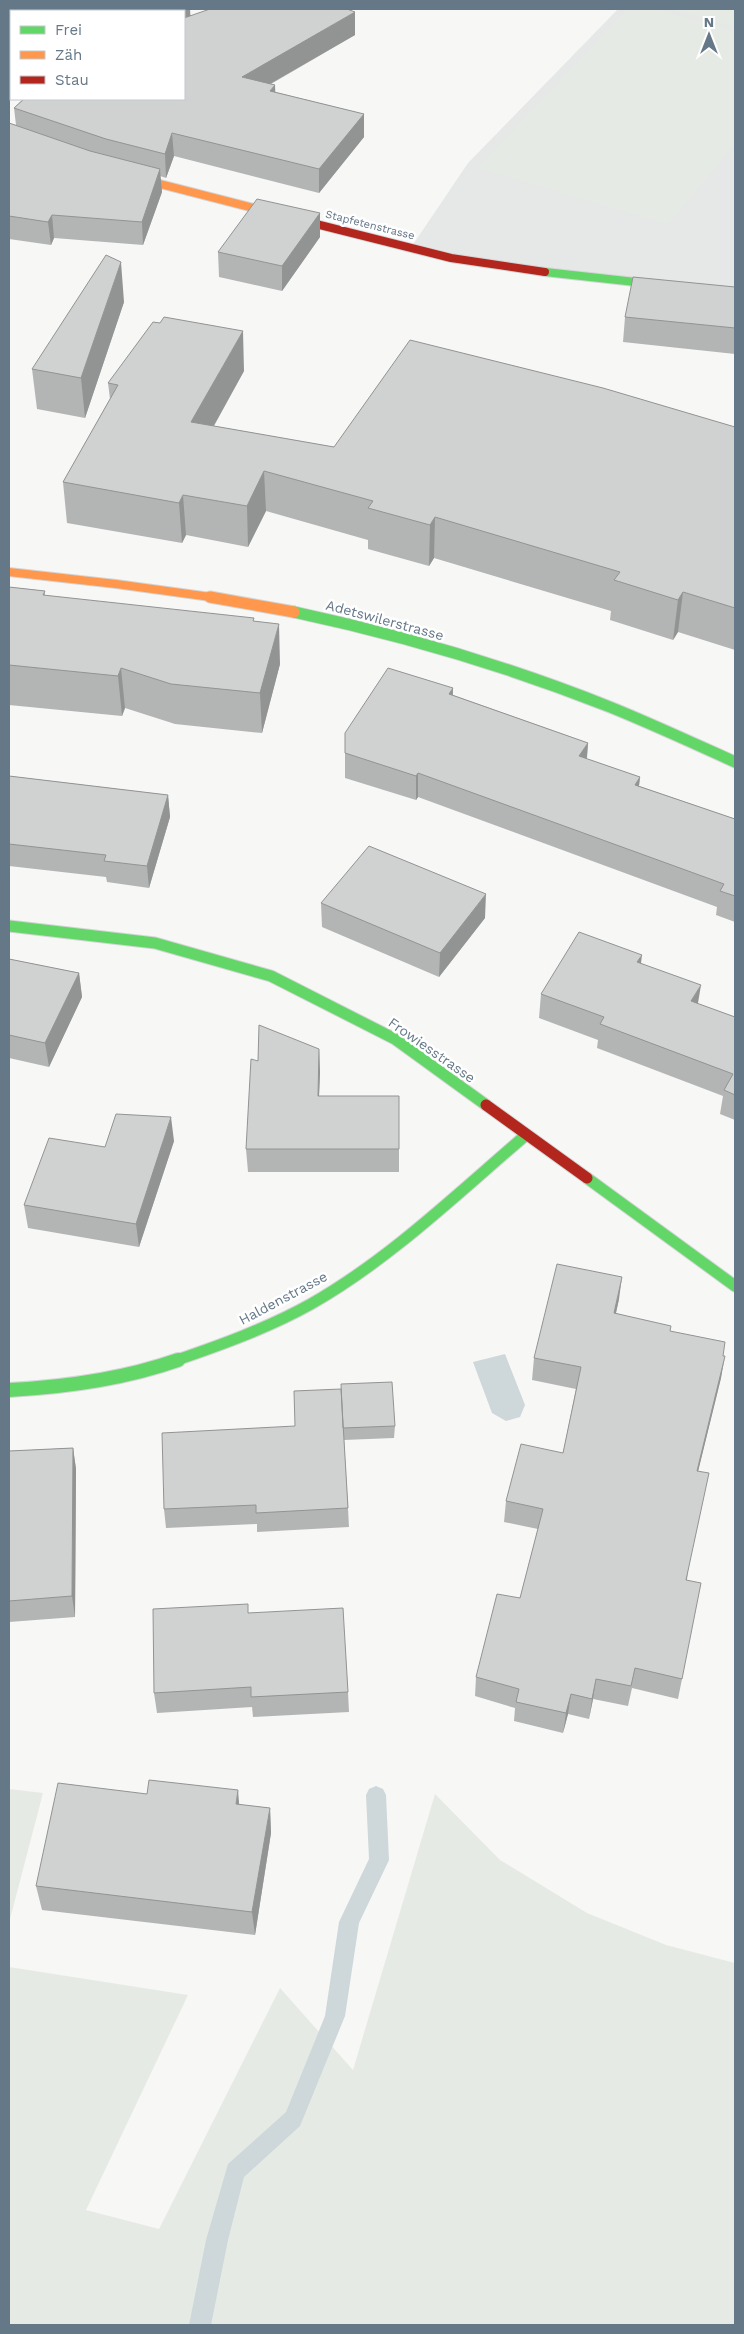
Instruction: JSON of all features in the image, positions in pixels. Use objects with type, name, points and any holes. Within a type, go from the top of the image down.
[{"type":"street","name":"Stapfetenstrasse","points":[[109,171],[410,249],[503,268],[640,281],[735,293]]},
{"type":"street","name":"Adetswilerstrasse","points":[[9,572],[129,584],[246,602],[359,626],[506,670],[593,700],[735,762]]},
{"type":"street","name":"Frowiesstrasse","points":[[9,926],[155,943],[271,976],[396,1038],[526,1135],[735,1286]]},
{"type":"street","name":"Haldenstrasse","points":[[9,1390],[62,1387],[158,1367],[248,1335],[311,1304],[375,1263],[526,1135]]},
{"type":"shaded area","points":[[618,9],[735,9],[735,293],[503,268],[410,249],[468,163]]},
{"type":"shaded area","points":[[628,9],[653,9],[735,31],[735,144],[668,224],[478,168]]},
{"type":"shaded area","points":[[669,9],[735,9],[735,27]]},
{"type":"shaded area","points":[[505,1354],[525,1405],[520,1417],[506,1421],[492,1413],[473,1362]]},
{"type":"shaded area","points":[[9,1789],[43,1793],[9,1923]]},
{"type":"shaded area","points":[[435,1794],[500,1860],[587,1913],[666,1945],[735,1963],[735,2325],[9,2325],[9,1967],[188,1995],[86,2210],[159,2229],[280,1988],[353,2070]]},
{"type":"building","points":[[113,9],[181,9],[181,10]]},
{"type":"building","points":[[210,9],[347,9],[355,12],[242,77],[275,85],[270,91],[364,114],[319,169],[172,133],[165,154],[106,139],[14,108],[23,100],[185,100],[185,18]]},
{"type":"building","points":[[9,123],[90,151],[160,169],[142,222],[52,215],[48,222],[9,216]]},
{"type":"building","points":[[257,199],[320,213],[282,266],[218,252]]},
{"type":"building","points":[[106,255],[121,262],[81,378],[32,369]]},
{"type":"building","points":[[633,277],[735,287],[735,328],[625,317]]},
{"type":"building","points":[[164,317],[243,331],[191,422],[334,447],[410,340],[603,388],[735,427],[735,608],[683,592],[678,600],[614,580],[620,572],[435,517],[430,525],[368,508],[373,501],[264,471],[247,506],[183,495],[179,503],[63,482],[118,385],[108,383],[153,322],[160,323]]},
{"type":"building","points":[[9,587],[45,591],[43,595],[254,618],[253,621],[279,624],[260,693],[171,684],[121,668],[118,676],[9,665]]},
{"type":"building","points":[[388,668],[453,688],[449,694],[588,743],[579,756],[640,777],[635,785],[735,819],[735,896],[720,891],[724,884],[418,773],[416,776],[345,753],[345,733]]},
{"type":"building","points":[[9,776],[168,795],[147,866],[104,861],[106,855],[9,844]]},
{"type":"building","points":[[369,846],[486,894],[440,953],[321,903]]},
{"type":"building","points":[[579,932],[642,955],[637,962],[701,985],[691,1001],[735,1017],[735,1095],[724,1090],[733,1074],[600,1024],[604,1017],[541,994]]},
{"type":"building","points":[[9,959],[79,973],[45,1043],[9,1035]]},
{"type":"building","points":[[259,1025],[319,1049],[318,1096],[399,1096],[399,1149],[246,1149],[251,1059],[258,1061]]},
{"type":"building","points":[[116,1114],[171,1117],[136,1224],[24,1205],[49,1138],[105,1147]]},
{"type":"building","points":[[557,1264],[622,1277],[614,1313],[671,1326],[670,1331],[725,1342],[723,1356],[725,1356],[697,1471],[709,1473],[686,1580],[701,1583],[682,1679],[635,1668],[631,1686],[596,1679],[592,1699],[571,1694],[566,1713],[516,1702],[519,1689],[476,1677],[497,1594],[520,1598],[543,1509],[506,1501],[521,1444],[563,1453],[581,1367],[534,1358]]},
{"type":"building","points":[[392,1382],[395,1426],[343,1428],[341,1384]]},
{"type":"building","points":[[341,1389],[348,1508],[256,1513],[256,1505],[164,1509],[162,1433],[295,1426],[294,1391]]},
{"type":"building","points":[[73,1448],[72,1596],[9,1601],[9,1451]]},
{"type":"building","points":[[248,1604],[248,1613],[343,1608],[348,1692],[251,1697],[251,1687],[154,1693],[153,1609]]},
{"type":"building","points":[[149,1780],[238,1790],[236,1804],[270,1808],[252,1912],[36,1886],[58,1783],[147,1794]]},
{"type":"waterway","points":[[200,2325],[217,2240],[235,2171],[293,2119],[335,2016],[349,1922],[379,1860],[376,1795]]},
{"type":"traffic: fast","points":[[545,272],[735,293]]},
{"type":"traffic: fast","points":[[294,612],[407,639],[519,673],[628,714],[735,762]]},
{"type":"traffic: fast","points":[[9,926],[155,943],[271,976],[395,1039],[486,1105]]},
{"type":"traffic: fast","points":[[9,1390],[62,1387],[157,1367],[248,1335],[311,1304],[375,1263],[526,1135]]},
{"type":"traffic: fast","points":[[587,1178],[735,1286]]},
{"type":"traffic: slow","points":[[125,175],[296,219]]},
{"type":"traffic: slow","points":[[9,572],[152,588],[294,612]]},
{"type":"traffic: jam","points":[[296,219],[451,258],[545,272]]},
{"type":"traffic: jam","points":[[486,1105],[587,1178]]}]
